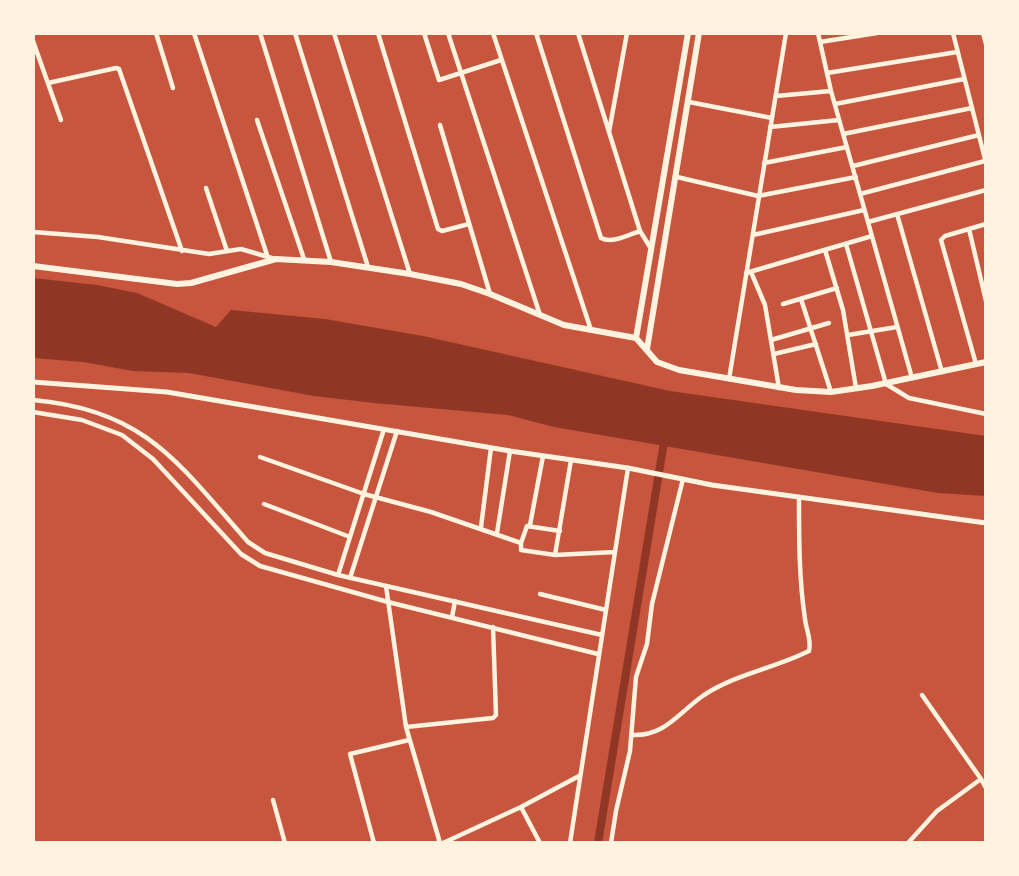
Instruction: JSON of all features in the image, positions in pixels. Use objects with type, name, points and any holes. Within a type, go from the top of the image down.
[{"type":"main road","points":[[636,338],[688,33]]},
{"type":"main road","points":[[647,349],[699,33]]},
{"type":"main road","points":[[33,266],[177,284],[191,283],[276,260],[304,259],[368,267],[461,284],[564,325],[636,338],[657,362],[667,366],[779,388],[831,392],[886,384],[986,362]]},
{"type":"street","points":[[156,33],[173,88]]},
{"type":"street","points":[[194,33],[267,256]]},
{"type":"street","points":[[260,33],[331,262]]},
{"type":"street","points":[[295,33],[368,267]]},
{"type":"street","points":[[334,33],[410,274]]},
{"type":"street","points":[[378,33],[438,229],[442,231],[469,223]]},
{"type":"street","points":[[424,33],[438,79],[502,60]]},
{"type":"street","points":[[448,33],[540,317]]},
{"type":"street","points":[[493,33],[591,330]]},
{"type":"street","points":[[536,33],[601,237],[612,240],[640,231]]},
{"type":"street","points":[[580,33],[640,231],[652,251]]},
{"type":"street","points":[[609,133],[627,33]]},
{"type":"street","points":[[729,379],[786,33]]},
{"type":"street","points":[[818,33],[831,91],[912,378]]},
{"type":"street","points":[[820,42],[877,33]]},
{"type":"street","points":[[860,194],[986,162],[953,33]]},
{"type":"street","points":[[983,33],[986,44]]},
{"type":"street","points":[[33,41],[61,120]]},
{"type":"street","points":[[827,73],[957,52]]},
{"type":"street","points":[[48,83],[119,69],[182,251]]},
{"type":"street","points":[[835,104],[964,79]]},
{"type":"street","points":[[776,96],[831,91]]},
{"type":"street","points":[[689,102],[772,118]]},
{"type":"street","points":[[843,134],[972,108]]},
{"type":"street","points":[[257,120],[304,259]]},
{"type":"street","points":[[770,127],[839,120]]},
{"type":"street","points":[[440,125],[490,294]]},
{"type":"street","points":[[853,166],[979,135]]},
{"type":"street","points":[[764,163],[847,147]]},
{"type":"street","points":[[677,177],[758,196],[856,177]]},
{"type":"street","points":[[206,188],[227,251]]},
{"type":"street","points":[[868,222],[986,190]]},
{"type":"street","points":[[752,235],[864,209]]},
{"type":"street","points":[[897,214],[942,372]]},
{"type":"street","points":[[976,365],[941,240],[945,236],[986,224]]},
{"type":"street","points":[[969,229],[986,300]]},
{"type":"street","points":[[33,232],[98,237],[209,254],[241,248],[276,260]]},
{"type":"street","points":[[748,272],[872,236]]},
{"type":"street","points":[[846,244],[886,384],[909,398],[986,414]]},
{"type":"street","points":[[825,250],[848,335],[856,388]]},
{"type":"street","points":[[748,272],[763,296],[779,388]]},
{"type":"street","points":[[783,304],[837,288]]},
{"type":"street","points":[[801,299],[831,392]]},
{"type":"street","points":[[771,340],[829,323]]},
{"type":"street","points":[[848,335],[897,327]]},
{"type":"street","points":[[774,354],[816,344]]},
{"type":"street","points":[[33,382],[167,393],[491,448],[628,468],[799,499],[986,523]]},
{"type":"street","points":[[33,400],[76,405],[118,419],[135,428],[164,451],[255,549],[338,575],[602,637]]},
{"type":"street","points":[[33,412],[68,416],[94,423],[114,431],[136,445],[162,468],[250,561],[388,602],[599,651]]},
{"type":"street","points":[[338,575],[384,429]]},
{"type":"street","points":[[350,578],[397,431]]},
{"type":"street","points":[[481,527],[491,448]]},
{"type":"street","points":[[497,533],[510,451]]},
{"type":"street","points":[[543,456],[530,525],[526,528],[521,550],[555,555],[615,552]]},
{"type":"street","points":[[260,457],[365,495],[481,527],[522,543]]},
{"type":"street","points":[[555,555],[571,460]]},
{"type":"street","points":[[570,843],[628,468]]},
{"type":"street","points":[[611,843],[631,735],[636,677],[649,638],[652,604],[683,479]]},
{"type":"street","points":[[631,735],[646,736],[657,732],[709,692],[809,651],[800,579],[799,499]]},
{"type":"street","points":[[264,504],[350,537]]},
{"type":"street","points":[[530,525],[560,531]]},
{"type":"street","points":[[386,586],[406,727],[441,843],[521,807],[580,775]]},
{"type":"street","points":[[540,594],[606,610]]},
{"type":"street","points":[[452,617],[455,601]]},
{"type":"street","points":[[406,727],[493,718],[496,715],[493,627]]},
{"type":"street","points":[[922,695],[986,788]]},
{"type":"street","points":[[374,843],[350,754],[409,740]]},
{"type":"street","points":[[908,843],[937,811],[981,779]]},
{"type":"street","points":[[273,800],[285,843]]},
{"type":"street","points":[[521,807],[540,843]]},
{"type":"shaded area","points":[[33,278],[97,285],[137,293],[216,327],[231,310],[325,319],[423,336],[670,391],[986,436],[986,496],[938,493],[554,427],[508,415],[314,396],[189,373],[133,371],[83,362],[33,358]]},
{"type":"waterway","points":[[598,843],[665,436]]}]
